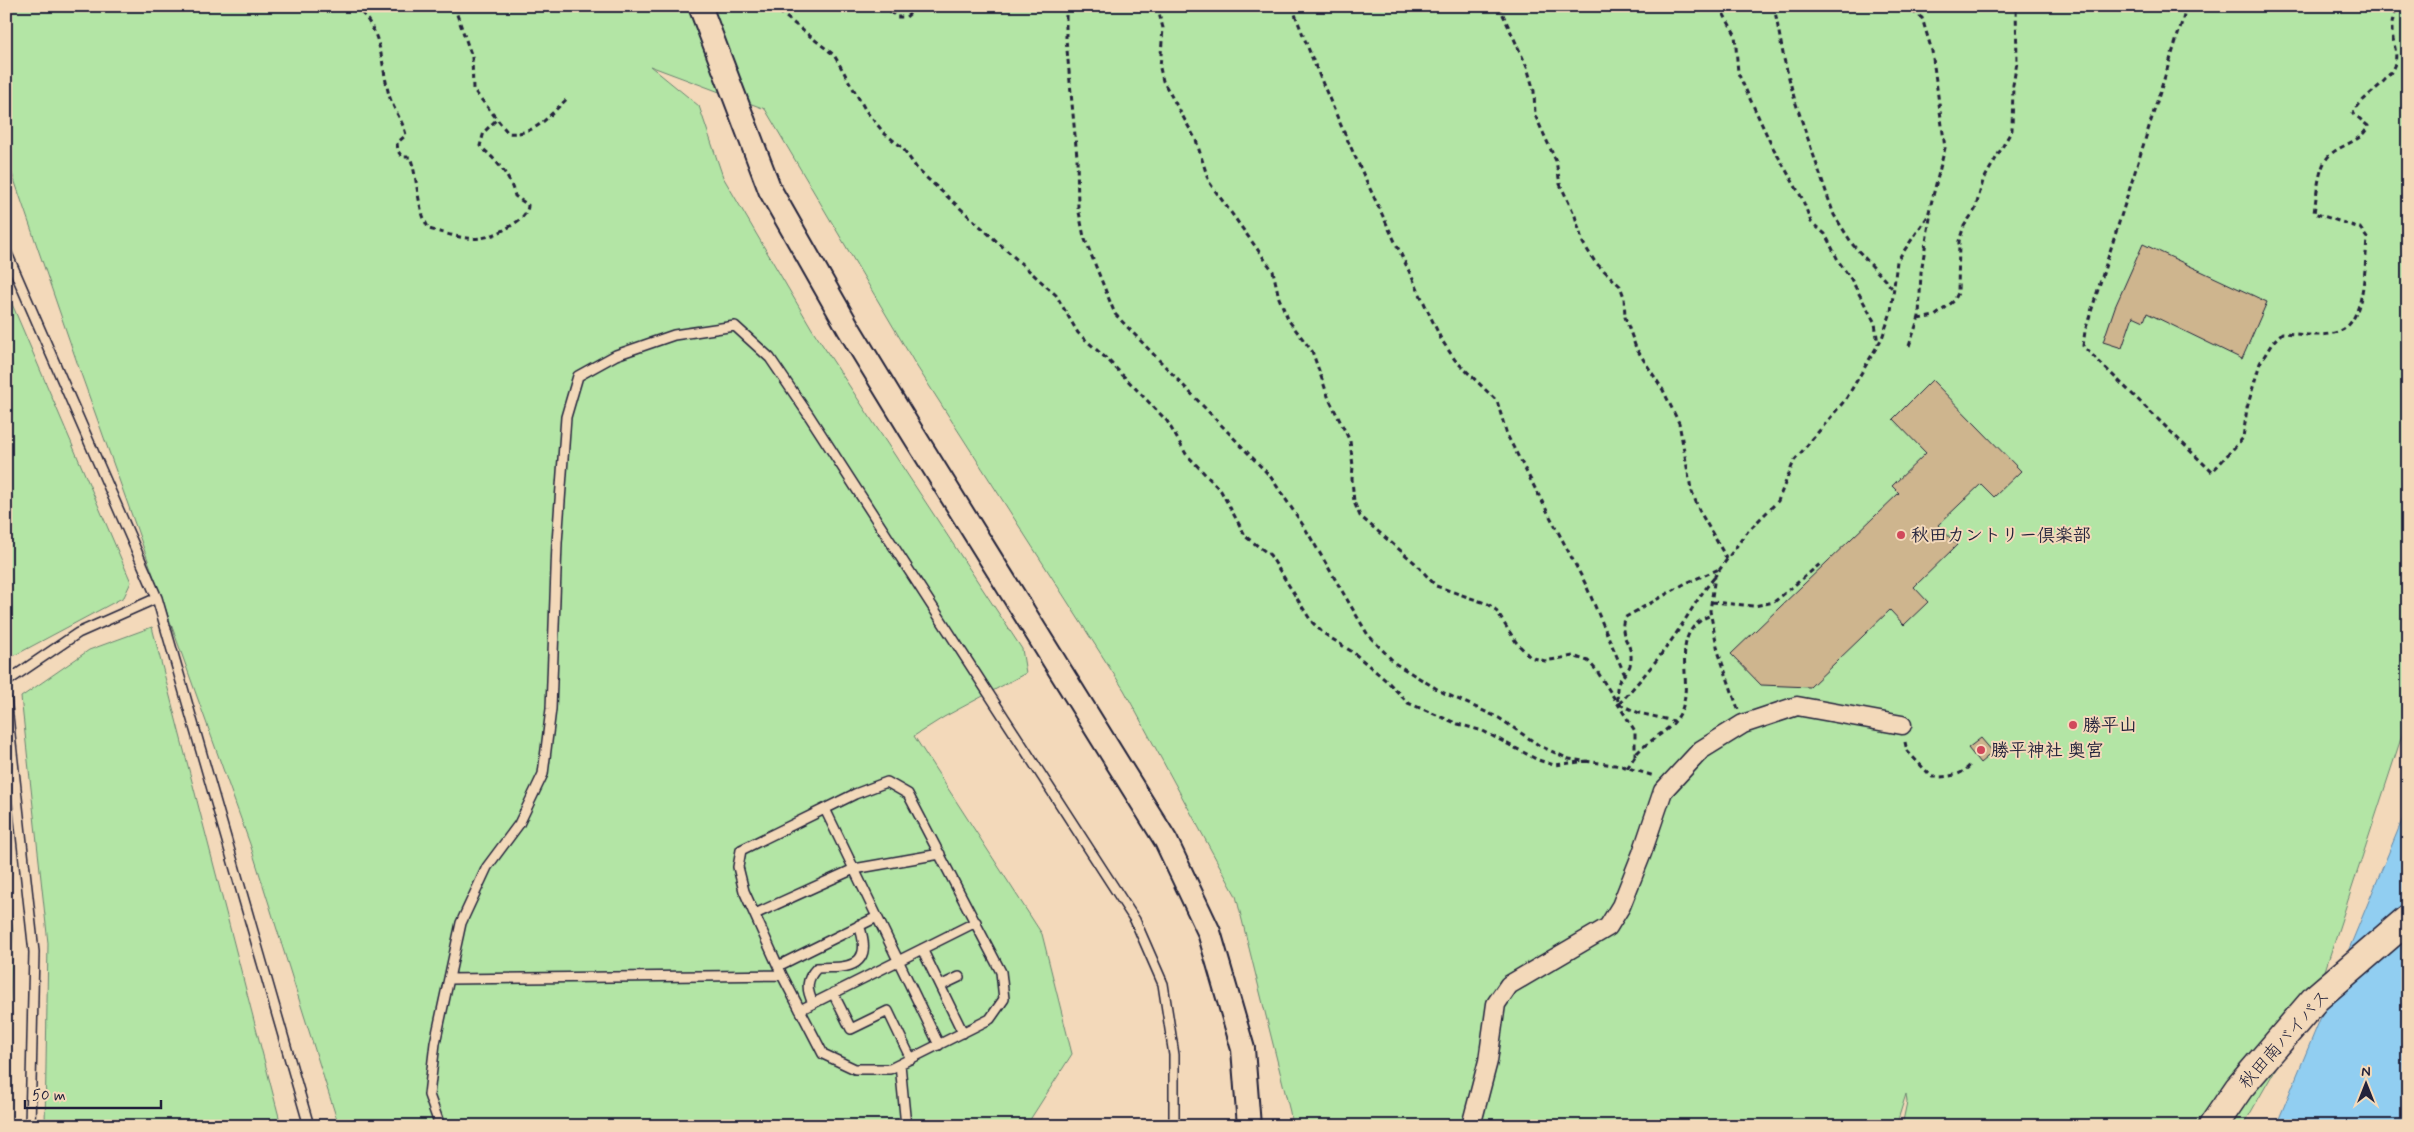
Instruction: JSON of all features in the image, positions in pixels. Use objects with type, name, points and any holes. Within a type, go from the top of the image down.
[{"type":"highway","name":"秋田南バイパス","points":[[2213,1126],[2239,1088],[2316,998],[2408,919]]},
{"type":"street","points":[[700,6],[770,190],[849,329],[1166,841],[1212,941],[1243,1049],[1249,1126]]},
{"type":"street","points":[[1471,1126],[1488,1061],[1496,1004],[1509,985],[1608,928],[1621,906],[1642,853],[1662,791],[1701,750],[1743,724],[1797,706],[1902,725]]},
{"type":"lane","points":[[6,250],[157,598],[309,1126]]},
{"type":"lane","points":[[440,1126],[429,1095],[434,1043],[461,923],[487,867],[519,824],[542,774],[551,709],[557,543],[566,417],[578,376],[616,355],[674,335],[736,326],[770,358],[808,414],[1135,920],[1163,984],[1174,1055],[1174,1126]]},
{"type":"lane","points":[[6,682],[78,633],[157,598]]},
{"type":"lane","points":[[6,698],[34,952],[30,1126]]},
{"type":"lane","points":[[887,782],[908,794],[1001,972],[1004,999],[990,1019],[890,1069],[855,1069],[823,1054],[782,976],[744,891],[738,867],[741,850],[825,809],[887,782]]},
{"type":"lane","points":[[825,809],[939,1045]]},
{"type":"lane","points":[[755,914],[854,869],[940,854]]},
{"type":"lane","points":[[778,966],[877,917]]},
{"type":"lane","points":[[800,1010],[976,922]]},
{"type":"lane","points":[[813,1003],[807,990],[810,976],[817,968],[840,968],[853,964],[863,955],[865,943],[859,925]]},
{"type":"lane","points":[[922,949],[963,1033]]},
{"type":"lane","points":[[449,978],[782,976]]},
{"type":"lane","points":[[940,986],[959,977]]},
{"type":"lane","points":[[833,993],[851,1029],[888,1011],[911,1058]]},
{"type":"lane","points":[[900,1064],[906,1126]]},
{"type":"path","points":[[355,6],[368,18],[376,34],[390,96],[406,135],[398,143],[398,151],[402,157],[410,157],[416,173],[418,201],[429,229],[481,240],[499,234],[520,219],[528,209],[528,205],[515,196],[511,181],[500,164],[480,146],[484,132],[497,119]]},
{"type":"path","points":[[454,6],[472,58],[474,89],[508,133],[521,134],[534,129],[568,98]]},
{"type":"path","points":[[772,6],[834,55],[866,111],[884,134],[902,147],[918,170],[1056,295],[1078,333],[1109,361],[1166,421],[1186,454],[1221,491],[1246,537],[1270,555],[1311,621],[1323,633],[1354,654],[1389,683],[1408,703],[1458,724],[1483,731],[1538,760],[1554,765],[1588,761]]},
{"type":"path","points":[[883,6],[897,17],[906,17],[912,12],[912,6]]},
{"type":"path","points":[[1066,6],[1066,39],[1078,157],[1078,207],[1084,237],[1114,314],[1270,476],[1305,528],[1368,635],[1396,664],[1442,692],[1499,718],[1540,746],[1569,759],[1627,768],[1646,773],[1670,784]]},
{"type":"path","points":[[1157,6],[1163,28],[1160,68],[1163,81],[1196,140],[1208,182],[1273,271],[1280,298],[1289,321],[1312,351],[1329,399],[1350,441],[1354,502],[1360,516],[1415,563],[1436,586],[1488,604],[1495,609],[1516,642],[1530,657],[1545,661],[1573,656],[1588,661],[1619,704],[1635,731],[1635,756]]},
{"type":"path","points":[[1292,6],[1308,50],[1340,122],[1441,339],[1455,360],[1497,401],[1507,435],[1585,583],[1624,673]]},
{"type":"path","points":[[1500,6],[1527,67],[1534,91],[1535,115],[1556,161],[1560,184],[1575,216],[1583,243],[1595,262],[1620,286],[1624,297],[1625,317],[1636,348],[1663,390],[1679,423],[1691,489],[1699,510],[1727,559]]},
{"type":"path","points":[[1720,6],[1735,34],[1738,73],[1802,198],[1811,222],[1825,234],[1839,262],[1852,279],[1875,323],[1878,345]]},
{"type":"path","points":[[1774,6],[1784,59],[1796,101],[1834,215],[1853,245],[1894,289]]},
{"type":"path","points":[[1619,704],[1675,636],[1699,595],[1746,533],[1778,501],[1794,461],[1846,398],[1878,345],[1891,312],[1897,261],[1928,216],[1946,148],[1932,51],[1922,18],[1905,6]]},
{"type":"path","points":[[1918,319],[1935,316],[1954,301],[1958,293],[1959,242],[1964,226],[1975,210],[1983,181],[2012,130],[2013,85],[2017,62],[2016,6]]},
{"type":"path","points":[[2187,6],[2085,332],[2083,346],[2212,472],[2243,438],[2247,408],[2260,363],[2273,342],[2282,333],[2319,335],[2341,331],[2358,313],[2367,238],[2360,228],[2314,213],[2324,163],[2335,150],[2365,134],[2368,126],[2354,113],[2358,106],[2387,77],[2394,66],[2397,50],[2392,26],[2397,6]]},
{"type":"path","points":[[1909,346],[1918,319],[1920,272],[1927,245],[1932,204]]},
{"type":"path","points":[[1712,602],[1754,606],[1774,602],[1820,564]]},
{"type":"path","points":[[1619,704],[1616,688],[1631,665],[1632,657],[1629,645],[1623,639],[1622,628],[1624,618],[1686,583],[1721,568]]},
{"type":"path","points":[[1715,576],[1711,614],[1718,651],[1743,724]]},
{"type":"path","points":[[1627,768],[1635,756],[1674,721],[1682,709],[1684,646],[1687,636],[1692,625],[1711,614]]},
{"type":"path","points":[[1619,704],[1639,713],[1674,721]]},
{"type":"path","points":[[1902,725],[1907,751],[1932,777],[1951,777],[1966,771],[1971,764]]},
{"type":"green space","points":[[6,6],[2408,6],[2408,717],[2316,998],[2243,1126],[1902,1126],[1907,1102],[1906,1094],[1896,1126],[1292,1126],[1236,896],[1124,690],[914,362],[765,109],[650,66],[699,106],[723,177],[812,329],[1022,649],[1026,673],[944,717],[914,736],[1042,934],[1072,1054],[1026,1126],[339,1126],[250,844],[80,371],[6,156]]},
{"type":"green space","points":[[6,290],[131,582],[124,597],[6,660]]},
{"type":"green space","points":[[152,627],[279,1117],[279,1126],[45,1126],[48,943],[21,697],[89,650]]},
{"type":"green space","points":[[6,876],[13,933],[6,1088]]},
{"type":"water","points":[[2408,806],[2408,1126],[2276,1126]]},
{"type":"building","points":[[2143,244],[2267,302],[2242,359],[2147,313],[2144,321],[2133,316],[2122,348],[2103,342],[2115,307]]},
{"type":"building","name":"秋田カントリー倶楽部","points":[[1932,380],[2021,471],[1994,497],[1981,484],[1938,525],[1957,545],[1914,587],[1928,602],[1904,625],[1890,610],[1810,687],[1761,685],[1731,654],[1899,493],[1892,486],[1926,453],[1893,419]]},
{"type":"building","name":"勝平神社 奥宮","points":[[1981,738],[1993,752],[1980,763],[1968,748]]},
{"type":"place","name":"秋田カントリー倶楽部","points":[[1901,535]]},
{"type":"place","name":"勝平山","points":[[2073,725]]},
{"type":"place","name":"勝平神社 奥宮","points":[[1981,750]]}]
